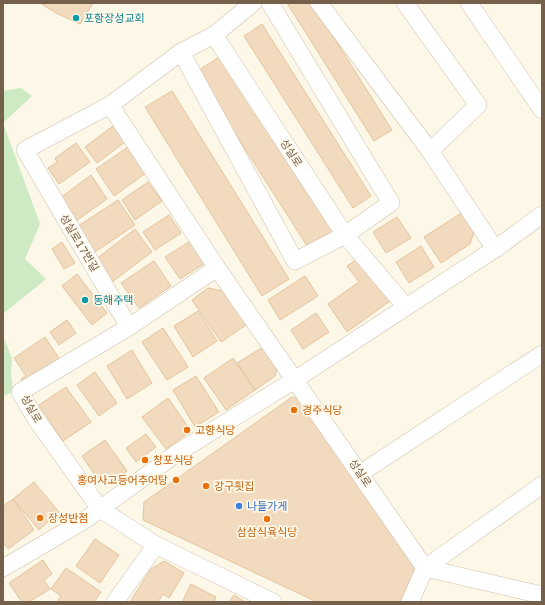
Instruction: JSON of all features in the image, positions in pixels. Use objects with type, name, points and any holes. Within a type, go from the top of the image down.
[{"type":"street","points":[[214,35],[253,3]]},
{"type":"street","points":[[181,52],[295,261],[345,235],[391,203],[270,3]]},
{"type":"street","points":[[319,3],[430,151],[495,249]]},
{"type":"street","points":[[405,3],[478,105],[430,151]]},
{"type":"street","points":[[469,3],[542,110]]},
{"type":"street","name":"성실로17번길","points":[[129,327],[25,150],[110,106],[181,52],[214,35]]},
{"type":"street","name":"성실로","points":[[214,35],[345,235],[406,307]]},
{"type":"street","points":[[110,106],[217,268],[296,379]]},
{"type":"street","points":[[3,568],[85,520],[177,453],[296,379],[495,249],[542,215]]},
{"type":"street","points":[[129,327],[217,268]]},
{"type":"street","name":"성실로","points":[[100,509],[36,419],[20,392],[129,327]]},
{"type":"street","points":[[361,474],[542,354]]},
{"type":"street","name":"성실로","points":[[296,379],[425,568]]},
{"type":"street","points":[[410,602],[425,568],[542,486]]},
{"type":"street","points":[[100,509],[156,545],[273,602]]},
{"type":"street","points":[[115,602],[156,545]]},
{"type":"street","points":[[425,568],[542,595]]},
{"type":"green space","points":[[21,88],[32,96],[3,123],[3,91]]},
{"type":"green space","points":[[3,123],[40,224],[25,259],[46,279],[3,314]]},
{"type":"green space","points":[[3,336],[12,358],[11,373],[13,392],[3,396]]},
{"type":"building","name":"포항장성교회","points":[[40,3],[93,3],[80,24],[56,13]]},
{"type":"building","points":[[287,3],[312,3],[392,130],[374,141]]},
{"type":"building","points":[[262,24],[371,196],[353,208],[244,36]]},
{"type":"building","points":[[224,54],[338,231],[309,249],[196,72]]},
{"type":"building","points":[[172,91],[289,279],[262,296],[145,107]]},
{"type":"building","points":[[117,123],[129,139],[97,163],[85,147]]},
{"type":"building","points":[[76,143],[90,162],[59,184],[48,168],[57,162],[55,158]]},
{"type":"building","points":[[128,147],[146,173],[114,196],[96,169]]},
{"type":"building","points":[[91,175],[107,199],[76,221],[60,198]]},
{"type":"building","points":[[148,182],[162,201],[135,220],[122,200]]},
{"type":"building","points":[[118,200],[135,225],[92,254],[75,228]]},
{"type":"building","points":[[463,212],[475,229],[470,244],[441,263],[424,237]]},
{"type":"building","points":[[169,215],[181,233],[155,250],[143,232]]},
{"type":"building","points":[[397,217],[411,238],[386,253],[373,232]]},
{"type":"building","points":[[135,229],[152,252],[112,282],[95,260]]},
{"type":"building","points":[[192,240],[207,262],[180,279],[165,257]]},
{"type":"building","points":[[62,242],[75,263],[64,269],[52,249]]},
{"type":"building","points":[[421,246],[434,267],[409,283],[396,262]]},
{"type":"building","points":[[360,257],[390,301],[347,332],[328,304],[359,282],[347,266]]},
{"type":"building","points":[[154,261],[171,286],[139,308],[121,283]]},
{"type":"building","name":"동해주택","points":[[77,274],[107,313],[92,325],[62,286]]},
{"type":"building","points":[[305,276],[318,296],[280,320],[268,300]]},
{"type":"building","points":[[208,288],[232,293],[252,321],[221,342],[192,300]]},
{"type":"building","points":[[198,311],[217,341],[193,357],[174,326]]},
{"type":"building","points":[[316,313],[329,332],[303,349],[291,330]]},
{"type":"building","points":[[67,320],[76,333],[59,345],[50,332]]},
{"type":"building","points":[[163,328],[188,367],[167,380],[142,342]]},
{"type":"building","points":[[45,337],[60,360],[25,384],[21,379],[26,376],[14,358]]},
{"type":"building","points":[[268,344],[279,361],[275,376],[255,390],[237,363]]},
{"type":"building","points":[[132,350],[152,383],[127,399],[107,366]]},
{"type":"building","points":[[233,358],[255,390],[226,410],[204,378]]},
{"type":"building","points":[[95,372],[117,403],[99,416],[77,385]]},
{"type":"building","points":[[196,376],[219,412],[195,427],[173,390]]},
{"type":"building","points":[[66,387],[91,422],[63,441],[39,405]]},
{"type":"building","points":[[292,397],[310,403],[415,564],[412,579],[402,602],[317,602],[143,520],[144,502]]},
{"type":"building","points":[[168,398],[191,431],[166,449],[142,417]]},
{"type":"building","points":[[146,434],[156,447],[136,462],[126,448]]},
{"type":"building","points":[[105,440],[127,471],[112,481],[97,478],[82,456]]},
{"type":"building","points":[[34,482],[59,512],[39,530],[13,499]]},
{"type":"building","points":[[13,499],[34,530],[8,549],[3,542],[3,506]]},
{"type":"building","points":[[95,539],[119,555],[100,583],[76,566]]},
{"type":"building","points":[[43,560],[52,574],[44,580],[50,589],[29,602],[22,602],[9,583]]},
{"type":"building","points":[[164,561],[184,573],[169,598],[163,594],[158,602],[130,602],[151,569]]},
{"type":"building","points":[[66,568],[101,592],[94,602],[60,602],[58,600],[61,596],[51,589]]},
{"type":"building","points":[[191,584],[216,597],[214,602],[182,602]]},
{"type":"building","points":[[234,595],[245,602],[229,602]]},
{"type":"place","name":"포항장성교회","points":[[76,18]]},
{"type":"place","name":"동해주택","points":[[85,300]]},
{"type":"place","name":"경주식당","points":[[294,410]]},
{"type":"place","name":"고향식당","points":[[187,430]]},
{"type":"place","name":"창포식당","points":[[145,460]]},
{"type":"place","name":"홍여사고등어추어탕","points":[[176,480]]},
{"type":"place","name":"강구횟집","points":[[206,486]]},
{"type":"place","name":"나들가게","points":[[239,506]]},
{"type":"place","name":"장성반점","points":[[40,518]]},
{"type":"place","name":"삼삼식육식당","points":[[267,519]]}]
